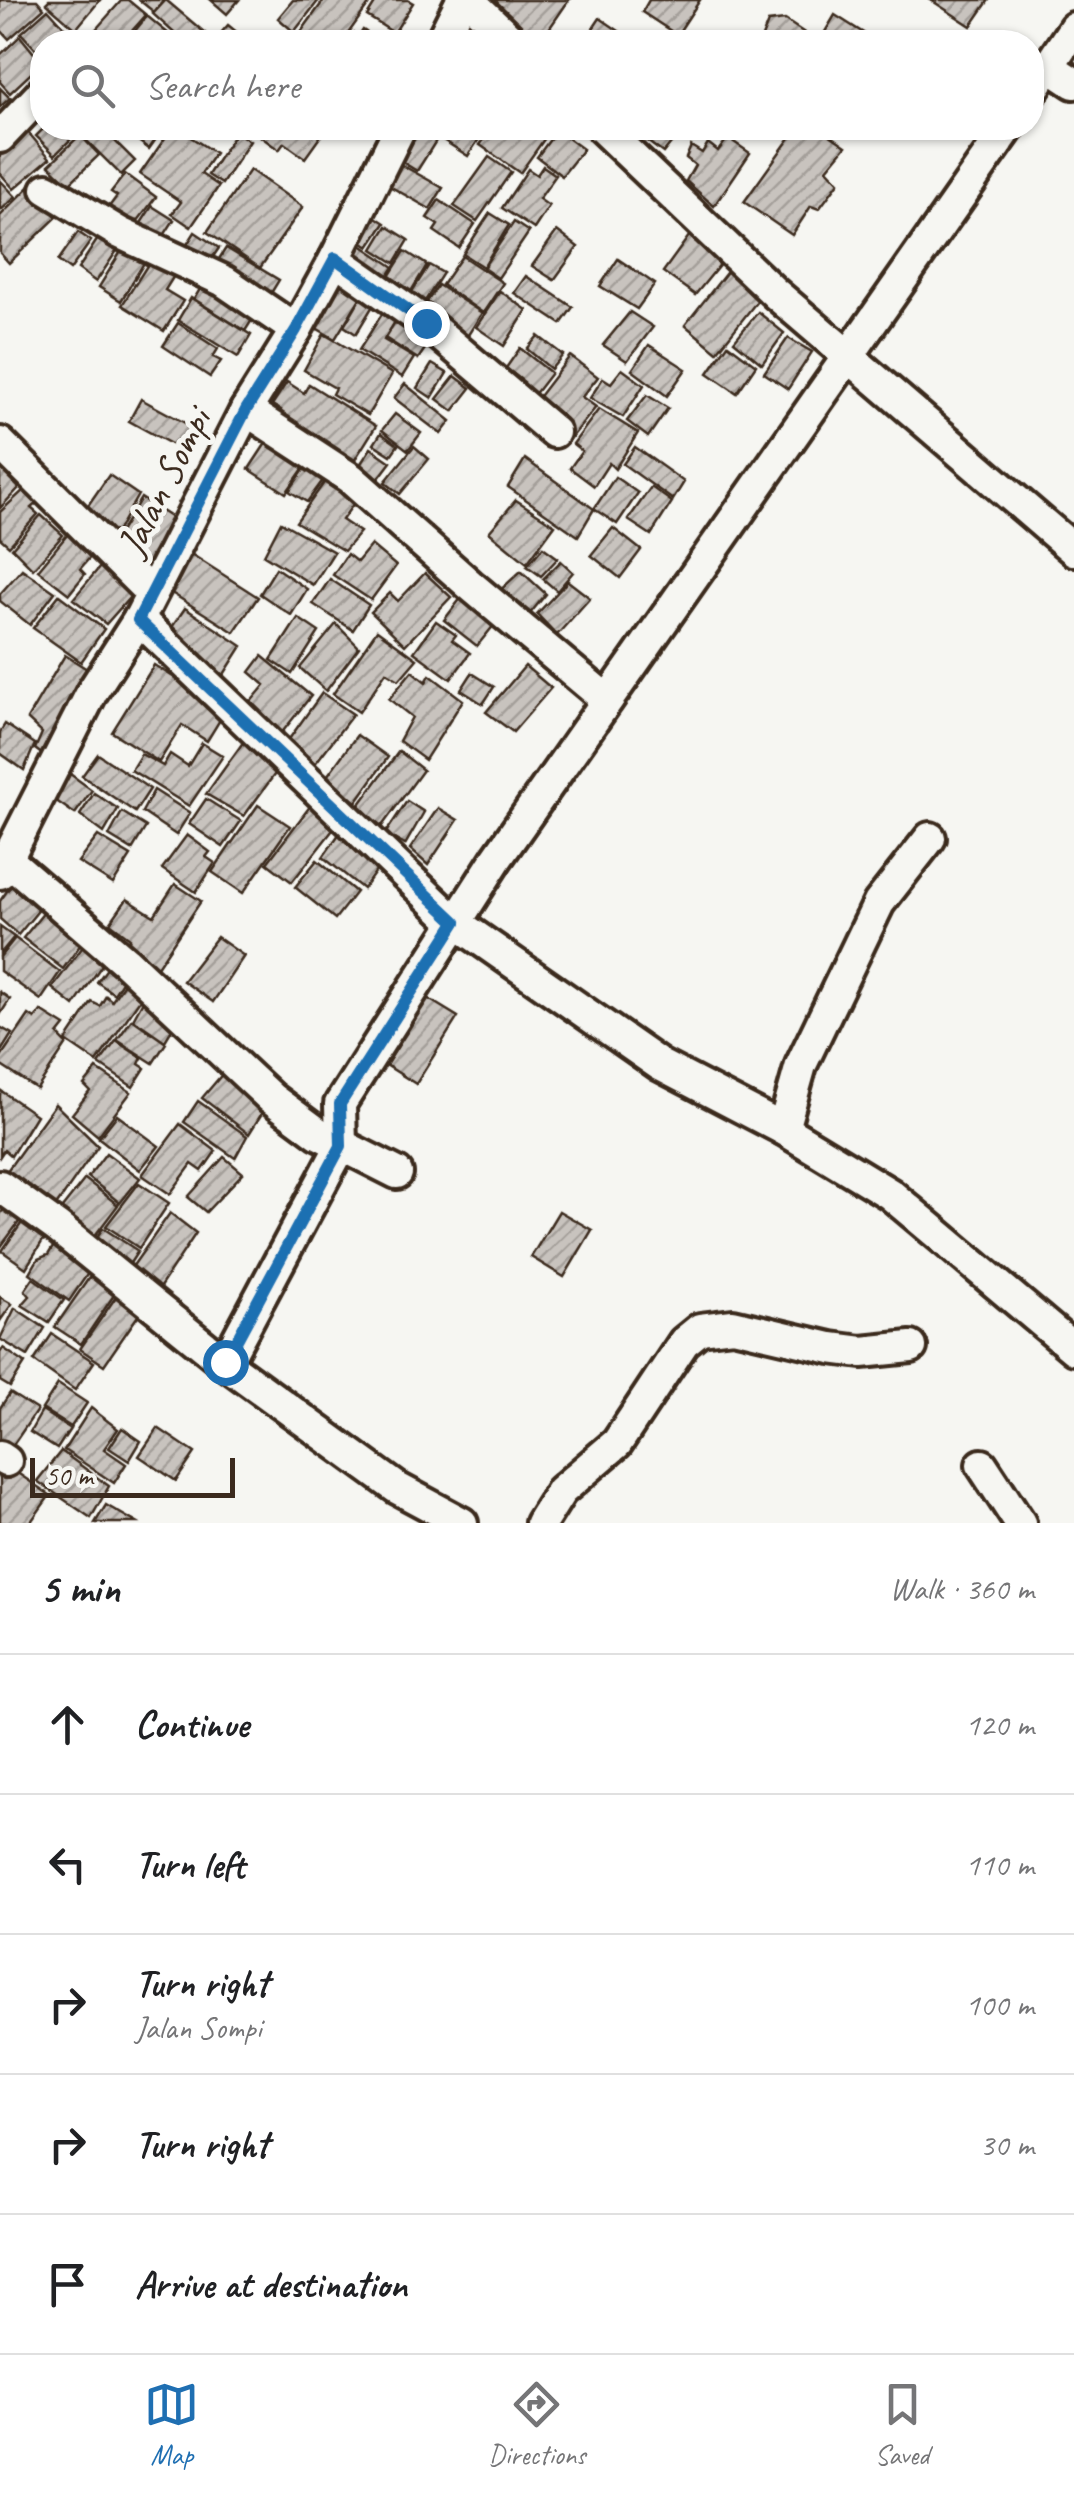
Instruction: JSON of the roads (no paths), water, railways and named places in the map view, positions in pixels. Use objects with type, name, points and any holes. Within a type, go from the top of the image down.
[{"type":"street","points":[[449,30],[466,0],[500,30]]},
{"type":"street","points":[[1044,73],[1074,28]]},
{"type":"street","points":[[1044,79],[1074,83]]},
{"type":"street","points":[[0,136],[30,106]]},
{"type":"street","name":"Jalan Sompi","points":[[4,867],[92,692],[145,606],[246,410],[296,330],[394,140]]},
{"type":"street","points":[[615,140],[847,356],[1066,533]]},
{"type":"street","points":[[225,1362],[341,1146],[340,1104],[456,922],[607,700],[1000,140]]},
{"type":"street","points":[[47,189],[120,233],[224,281],[296,330]]},
{"type":"street","points":[[335,258],[426,323],[554,432]]},
{"type":"street","points":[[246,410],[350,478],[607,700]]},
{"type":"street","points":[[0,443],[145,606],[456,922],[660,1065],[783,1129],[890,1194],[1074,1348]]},
{"type":"street","points":[[783,1129],[801,1065],[879,903],[930,838]]},
{"type":"street","points":[[4,867],[124,961],[233,1066],[318,1133],[397,1173]]},
{"type":"street","points":[[0,1186],[225,1362],[397,1488],[462,1523]]},
{"type":"street","points":[[541,1523],[561,1490],[618,1443],[684,1342],[700,1329],[733,1325],[862,1352],[911,1347]]},
{"type":"street","points":[[982,1465],[1020,1523]]}]
